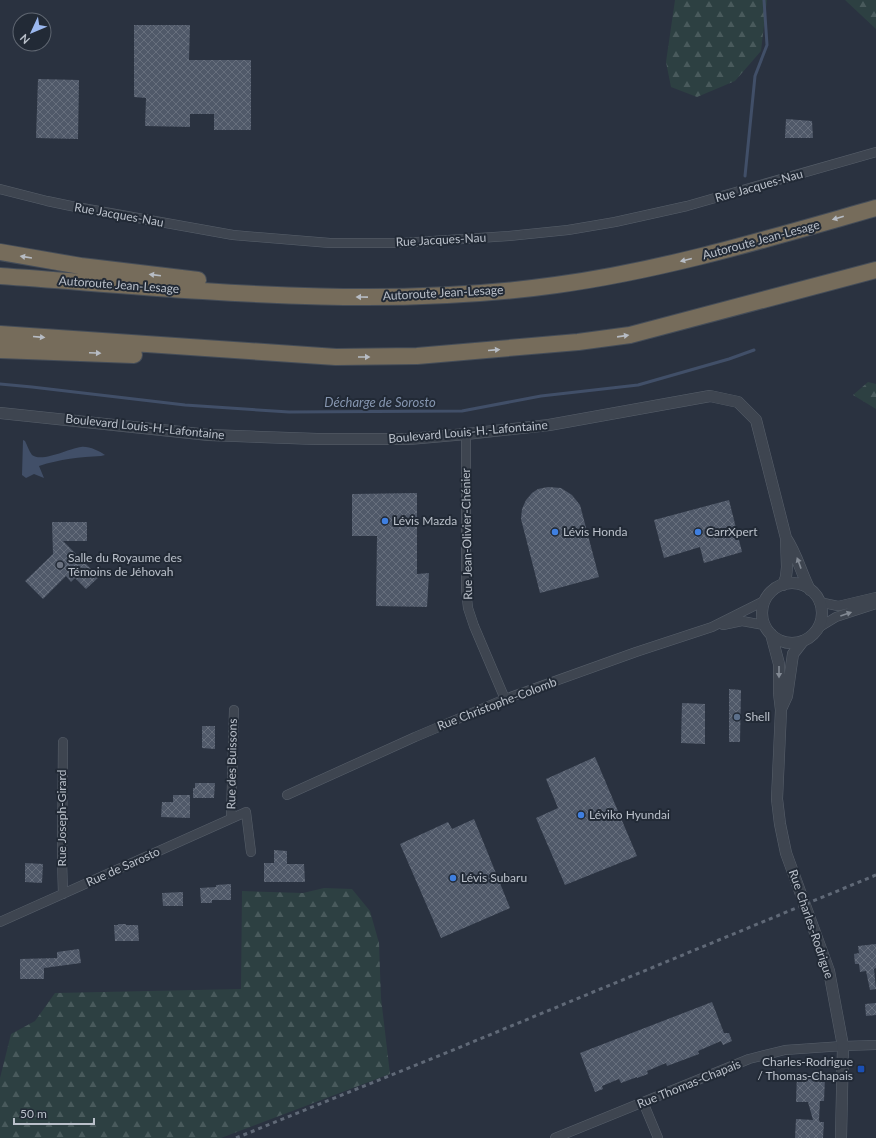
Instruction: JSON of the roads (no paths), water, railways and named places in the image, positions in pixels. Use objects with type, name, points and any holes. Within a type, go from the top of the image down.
[{"type":"highway","name":"Autoroute Jean-Lesage","points":[[0,276],[251,294],[426,297],[554,286],[615,276],[717,252],[876,208]]},
{"type":"highway","points":[[0,252],[81,266],[268,289],[290,295]]},
{"type":"highway","points":[[0,350],[289,360],[336,357],[417,356],[578,342],[630,335],[876,270]]},
{"type":"highway","points":[[0,334],[336,357]]},
{"type":"street","name":"Rue Jacques-Nau","points":[[0,189],[59,204],[233,235],[330,243],[402,243],[509,236],[568,230],[615,222],[687,206],[876,152]]},
{"type":"street","name":"Boulevard Louis-H.-Lafontaine","points":[[0,413],[209,435],[317,439],[410,439],[549,425],[710,396],[738,402],[756,420],[786,538],[787,567],[783,585]]},
{"type":"street","name":"Rue Jean-Olivier-Chénier","points":[[466,434],[466,589],[468,608],[474,626],[505,699]]},
{"type":"street","name":"Boulevard Louis-H.-Lafontaine","points":[[786,538],[794,550],[803,577],[810,590]]},
{"type":"street","points":[[790,583],[799,584],[810,590],[816,596],[822,612],[822,618],[818,628],[812,636],[797,643],[786,643],[773,637],[767,630],[762,614],[764,601],[772,590],[790,583]]},
{"type":"street","points":[[819,602],[838,606],[876,597]]},
{"type":"street","name":"Rue Christophe-Colomb","points":[[712,627],[764,601]]},
{"type":"street","points":[[818,628],[836,617],[876,604]]},
{"type":"street","name":"Rue Christophe-Colomb","points":[[287,795],[415,737],[505,699],[636,652],[712,627],[742,621],[767,630]]},
{"type":"street","name":"Rue Charles-Rodrigue","points":[[767,630],[779,664],[779,693],[781,710],[777,799],[780,824],[786,853],[829,971],[843,1046],[841,1138]]},
{"type":"street","name":"Rue Charles-Rodrigue","points":[[781,710],[787,696],[793,654],[803,641]]},
{"type":"street","name":"Rue des Buissons","points":[[231,818],[234,710]]},
{"type":"street","name":"Rue Joseph-Girard","points":[[63,742],[63,894]]},
{"type":"street","name":"Rue de Sarosto","points":[[0,922],[246,812],[251,852]]},
{"type":"street","name":"Rue Thomas-Chapais","points":[[555,1138],[749,1060],[785,1050],[876,1045]]},
{"type":"street","points":[[643,1102],[658,1138]]},
{"type":"water","points":[[23,440],[25,441],[32,455],[37,457],[49,456],[81,447],[94,449],[105,455],[70,459],[39,466],[44,478],[34,474],[26,478],[22,475]]},
{"type":"waterway","name":"Décharge de Sorosto","points":[[745,176],[755,76],[767,45],[764,0]]},
{"type":"waterway","name":"Décharge de Sorosto","points":[[0,384],[185,405],[289,412],[462,411],[541,396],[638,385],[729,359],[754,350]]},
{"type":"railway","points":[[236,1138],[876,875]]},
{"type":"place","name":"Lévis Mazda","points":[[385,521]]},
{"type":"place","name":"Lévis Honda","points":[[555,532]]},
{"type":"place","name":"CarrXpert","points":[[698,532]]},
{"type":"place","name":"Salle du Royaume des Témoins de Jéhovah","points":[[60,565]]},
{"type":"place","name":"Shell","points":[[737,717]]},
{"type":"place","name":"Léviko Hyundai","points":[[581,815]]},
{"type":"place","name":"Lévis Subaru","points":[[453,878]]},
{"type":"place","name":"Charles-Rodrigue / Thomas-Chapais","points":[[861,1069]]}]
